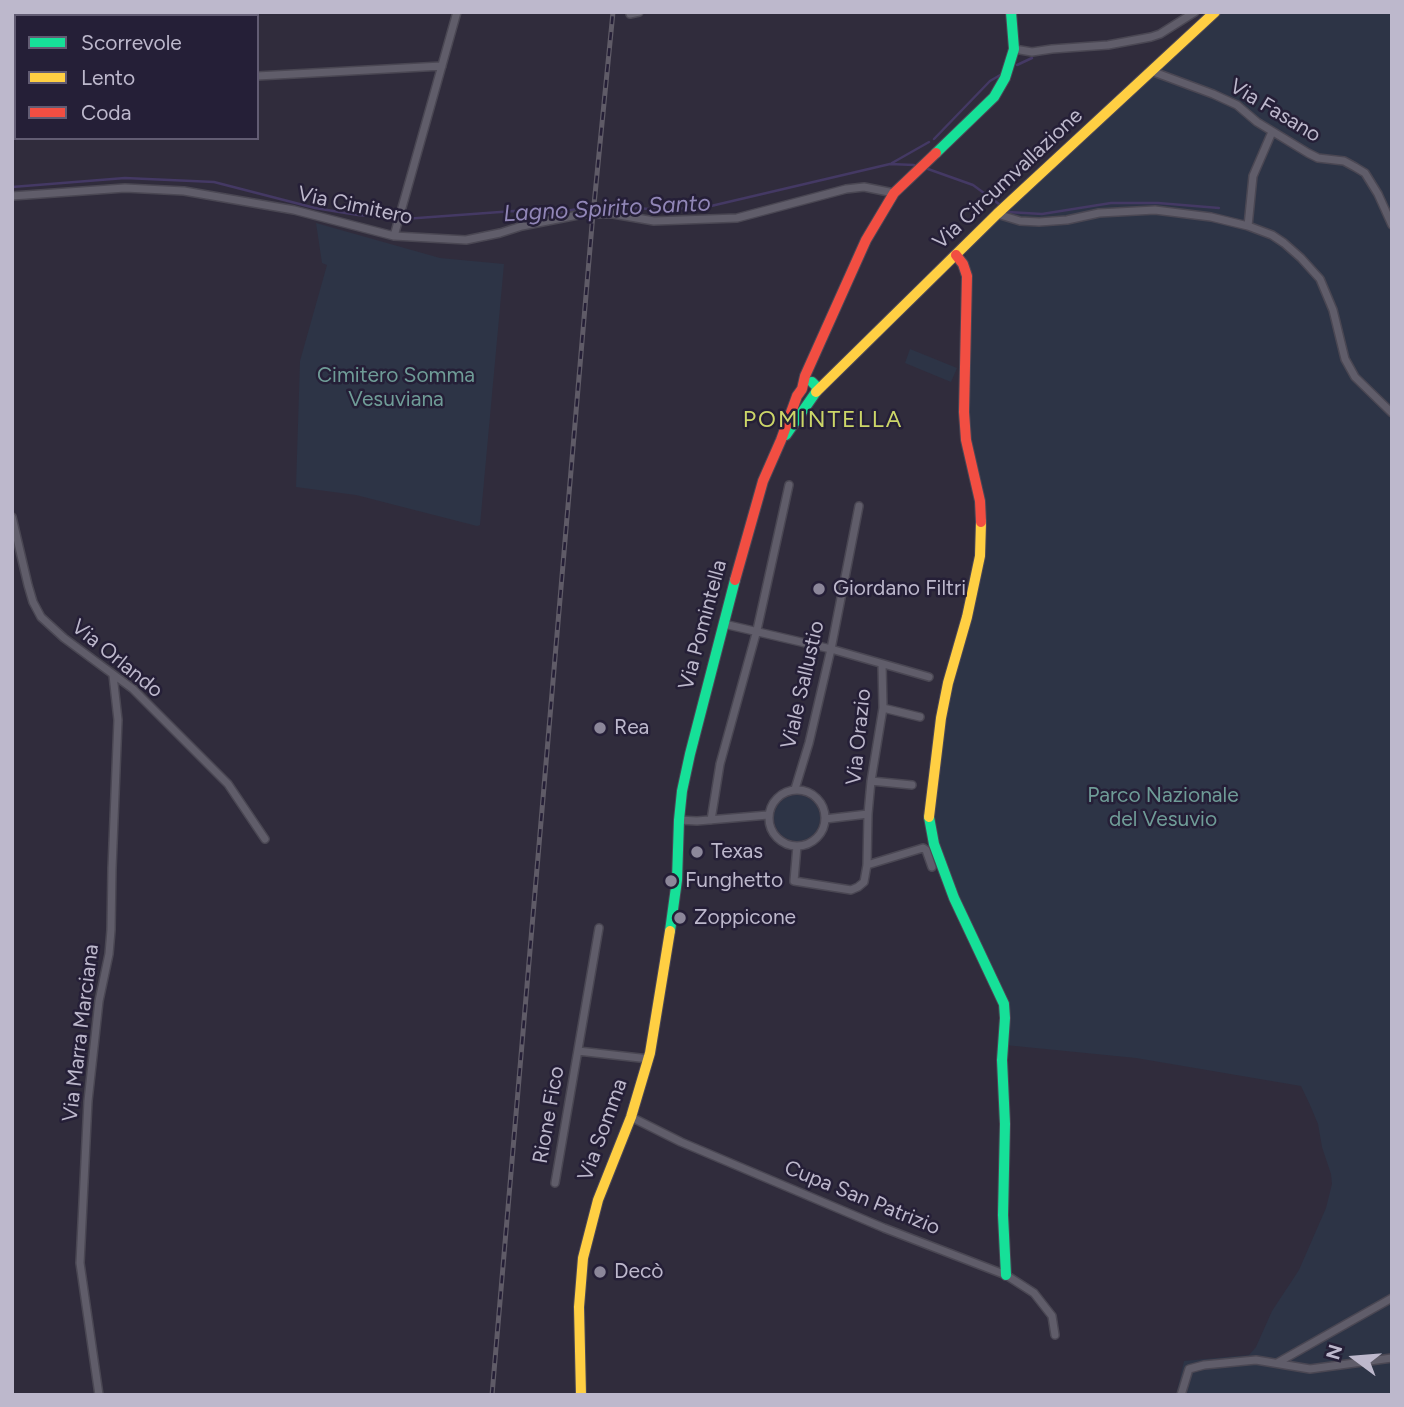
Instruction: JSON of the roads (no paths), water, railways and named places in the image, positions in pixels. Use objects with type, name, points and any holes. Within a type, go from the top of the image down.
[{"type":"main road","points":[[1011,12],[1014,49]]},
{"type":"main road","name":"Via Circumvallazione","points":[[810,388],[831,376],[997,214],[1215,12]]},
{"type":"main road","name":"Via Pomintella","points":[[677,880],[679,820],[690,754],[763,481],[793,407],[810,388],[813,362],[866,240],[894,192],[994,97],[1005,78],[1014,49]]},
{"type":"main road","points":[[956,255],[967,276],[964,412],[966,440],[980,501],[980,556],[941,718],[929,817],[934,844],[954,898],[1004,1004],[1003,1215],[1006,1275]]},
{"type":"main road","name":"Via Somma","points":[[582,1395],[579,1307],[583,1258],[598,1200],[631,1116],[649,1059],[677,880]]},
{"type":"street","points":[[394,236],[457,12]]},
{"type":"street","points":[[630,14],[639,12]]},
{"type":"street","points":[[1014,49],[1032,52],[1108,45],[1151,37],[1195,12]]},
{"type":"street","points":[[259,76],[442,66]]},
{"type":"street","name":"Via Fasano","points":[[1152,71],[1237,105],[1256,122],[1318,158],[1344,161],[1365,173],[1392,225]]},
{"type":"street","points":[[1248,226],[1253,176],[1272,132]]},
{"type":"street","name":"Via Cimitero","points":[[12,196],[125,188],[184,191],[294,210],[394,236],[466,240],[583,214],[613,214],[654,221],[737,218],[846,189],[864,187],[894,192]]},
{"type":"street","points":[[997,214],[1020,221],[1039,222],[1067,220],[1099,213],[1155,210],[1211,217],[1272,235],[1301,258],[1320,279],[1333,310],[1345,359],[1355,377],[1392,413]]},
{"type":"street","points":[[711,820],[720,764],[757,630],[789,485]]},
{"type":"street","name":"Viale Sallustio","points":[[795,789],[809,743],[831,649],[859,506]]},
{"type":"street","name":"Via Orlando","points":[[12,517],[27,585],[41,617],[64,638],[133,689],[228,784],[265,839]]},
{"type":"street","points":[[724,624],[831,649],[929,677]]},
{"type":"street","name":"Via Orazio","points":[[867,865],[871,780],[883,708],[882,664]]},
{"type":"street","name":"Via Marra Marciana","points":[[99,1395],[80,1263],[90,1090],[99,1001],[111,930],[118,720],[113,675]]},
{"type":"street","points":[[883,708],[920,717]]},
{"type":"street","points":[[871,780],[912,785]]},
{"type":"street","points":[[795,789],[774,800],[768,815],[773,834],[788,845],[806,845],[819,835],[825,819]]},
{"type":"street","name":"Via Orazio","points":[[795,789],[813,794],[824,809],[825,819],[868,814]]},
{"type":"street","points":[[679,820],[768,815]]},
{"type":"street","points":[[797,846],[794,881],[851,890],[864,882],[867,865],[923,848],[932,867]]},
{"type":"street","name":"Rione Fico","points":[[555,1184],[599,928]]},
{"type":"street","name":"Rione Fico","points":[[578,1051],[649,1059]]},
{"type":"street","name":"Cupa San Patrizio","points":[[631,1116],[694,1148],[884,1228],[1006,1275],[1034,1293],[1052,1316],[1055,1335]]},
{"type":"street","points":[[1276,1363],[1392,1298]]},
{"type":"street","points":[[1181,1395],[1189,1369],[1204,1365],[1256,1360],[1310,1369],[1392,1357]]},
{"type":"waterway","points":[[1017,65],[1032,58]]},
{"type":"waterway","points":[[934,139],[990,81],[1002,74]]},
{"type":"waterway","points":[[892,163],[929,142]]},
{"type":"waterway","name":"Lagno Spirito Santo","points":[[404,219],[514,211],[555,213],[577,209],[622,207],[663,210],[711,206],[890,164],[914,165]]},
{"type":"waterway","points":[[928,169],[973,185],[999,204]]},
{"type":"waterway","name":"Lagno Spirito Santo","points":[[12,187],[125,178],[214,182],[315,208],[394,218]]},
{"type":"waterway","points":[[1008,212],[1042,214],[1111,203],[1158,203],[1219,208]]},
{"type":"railway","points":[[492,1395],[592,225],[613,12]]},
{"type":"place","name":"Giordano Filtri","points":[[819,589]]},
{"type":"place","name":"Rea","points":[[600,728]]},
{"type":"place","name":"Texas","points":[[697,852]]},
{"type":"place","name":"Funghetto","points":[[671,881]]},
{"type":"place","name":"Zoppicone","points":[[680,918]]},
{"type":"place","name":"Decò","points":[[600,1272]]},
{"type":"district","name":"POMINTELLA","points":[[823,420]]},
{"type":"park label","name":"Cimitero Somma Vesuviana","points":[[396,388]]},
{"type":"park label","name":"Parco Nazionale del Vesuvio","points":[[1163,808]]}]
